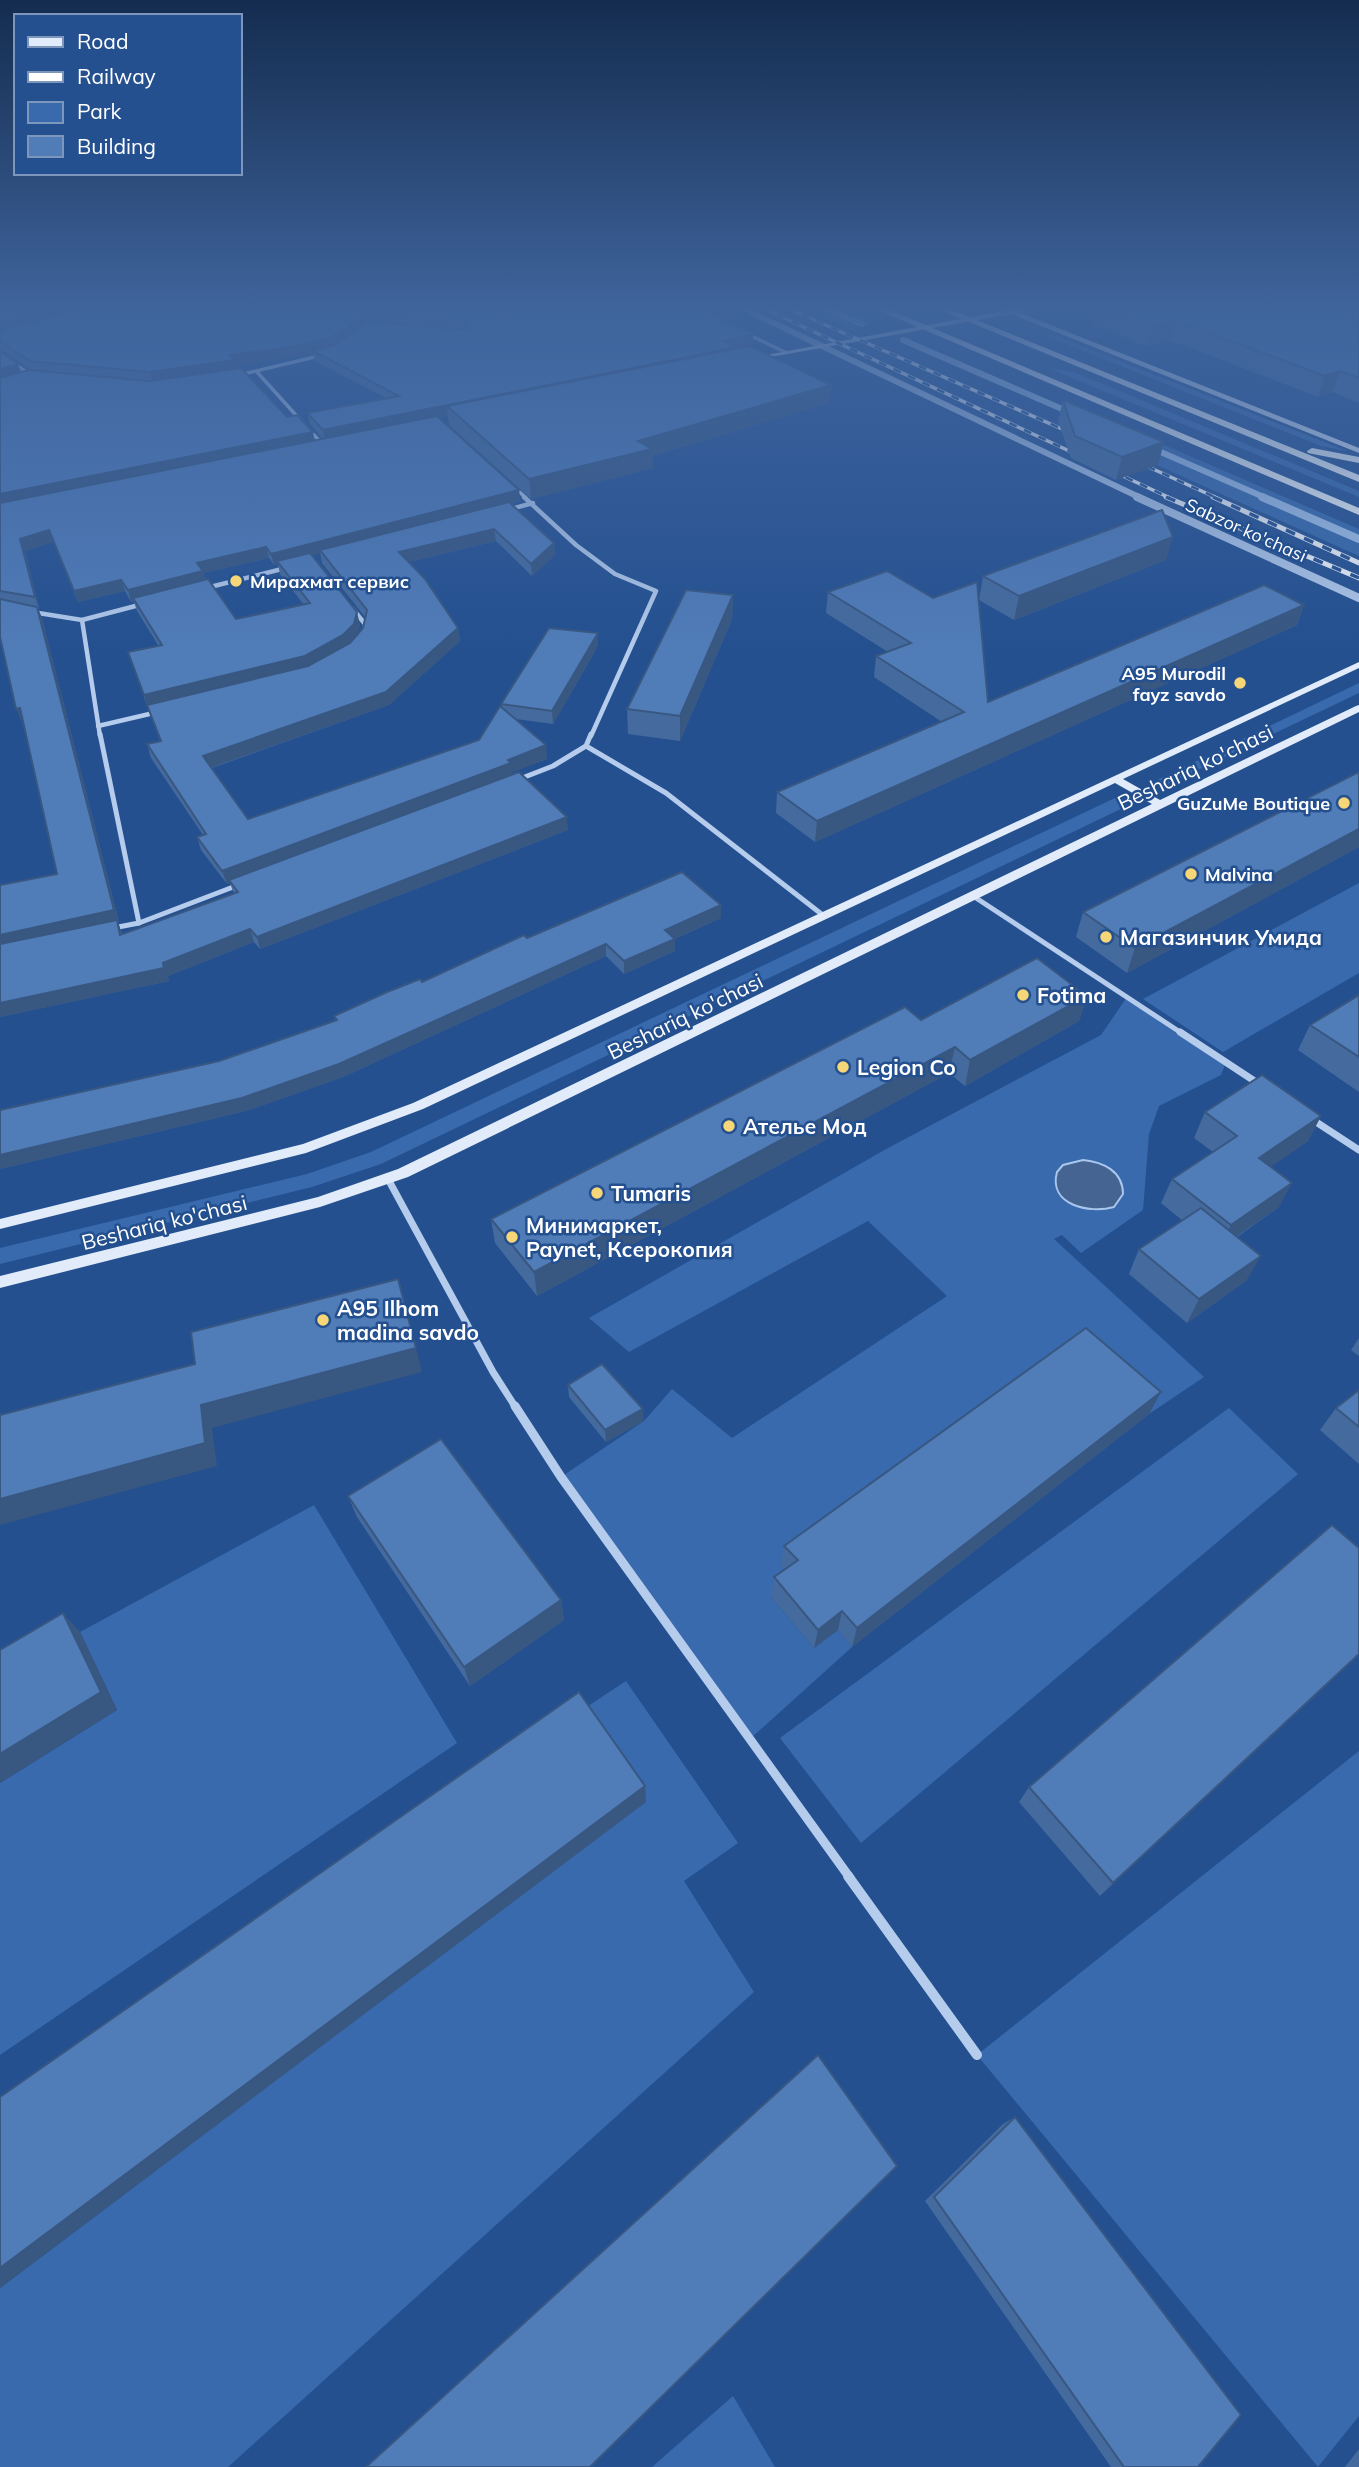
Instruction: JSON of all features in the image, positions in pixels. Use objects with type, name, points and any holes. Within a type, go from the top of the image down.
[{"type":"highway","points":[[1149,423],[1359,512]]},
{"type":"highway","points":[[1221,423],[1359,479]]},
{"type":"highway","points":[[1274,445],[1359,460]]},
{"type":"main road","points":[[1289,423],[1359,451]]},
{"type":"main road","points":[[310,447],[336,442]]},
{"type":"main road","name":"Beshariq ko'chasi","points":[[0,1224],[247,1164],[364,1128],[418,1106],[1359,665]]},
{"type":"main road","name":"Beshariq ko'chasi","points":[[0,1282],[320,1202],[388,1179],[478,1138],[1359,708]]},
{"type":"main road","points":[[1115,779],[1161,804]]},
{"type":"street","points":[[303,423],[323,445]]},
{"type":"street","name":"Sabzor ko'chasi","points":[[976,423],[1359,598]]},
{"type":"street","points":[[501,476],[576,545],[606,566],[656,591],[586,746],[553,766],[514,781]]},
{"type":"street","points":[[494,513],[533,503]]},
{"type":"street","points":[[198,590],[289,567]]},
{"type":"street","points":[[27,611],[82,620],[146,603]]},
{"type":"street","points":[[348,603],[365,624],[361,639]]},
{"type":"street","points":[[82,620],[97,726],[139,923]]},
{"type":"street","points":[[97,726],[165,710]]},
{"type":"street","points":[[586,746],[666,793],[824,916]]},
{"type":"street","points":[[101,931],[139,923],[255,879]]},
{"type":"street","points":[[973,896],[1272,1093]]},
{"type":"street","points":[[1306,1115],[1359,1150]]},
{"type":"street","points":[[388,1179],[493,1372],[561,1477],[977,2054]]},
{"type":"green space","points":[[1098,423],[1113,423],[1359,529],[1359,556],[1079,430]]},
{"type":"green space","points":[[1181,423],[1196,423],[1359,491],[1359,497]]},
{"type":"green space","points":[[1264,423],[1276,423],[1347,451],[1321,446]]},
{"type":"green space","points":[[1359,683],[1359,693],[1166,785],[1155,781]]},
{"type":"green space","points":[[1117,797],[1124,799],[1127,804],[1125,807],[381,1164],[312,1187],[0,1264],[0,1248],[307,1174],[371,1152]]},
{"type":"green space","points":[[1359,883],[1359,973],[1223,1052],[1143,999]]},
{"type":"green space","points":[[1127,997],[1226,1062],[1221,1075],[1159,1106],[1149,1134],[1143,1210],[1081,1253],[1062,1235],[1054,1239],[1204,1377],[1149,1414],[782,1566],[795,1580],[771,1597],[814,1648],[838,1630],[852,1647],[750,1739],[561,1477],[644,1421],[672,1389],[732,1438],[947,1296],[868,1221],[629,1352],[589,1318],[888,1148],[1101,1035]]},
{"type":"green space","points":[[1229,1408],[1298,1474],[861,1843],[780,1738]]},
{"type":"green space","points":[[314,1505],[457,1743],[0,2055],[0,1783],[117,1710],[80,1632]]},
{"type":"green space","points":[[626,1681],[738,1843],[684,1881],[754,1992],[228,2467],[0,2467],[0,2288],[645,1802],[582,1710]]},
{"type":"green space","points":[[1359,1751],[1359,2416],[1318,2467],[977,2055]]},
{"type":"green space","points":[[733,2396],[775,2467],[652,2467]]},
{"type":"shaded area","points":[[1083,1160],[1110,1169],[1120,1179],[1123,1194],[1114,1207],[1083,1208],[1064,1199],[1059,1192],[1057,1172],[1063,1165]]},
{"type":"building","points":[[0,423],[305,423],[313,432],[0,494]]},
{"type":"building","points":[[317,423],[357,423],[323,430]]},
{"type":"building","points":[[401,423],[445,423],[519,490],[271,554],[266,547],[197,563],[203,571],[128,590],[121,580],[74,591],[49,530],[20,539],[35,597],[0,591],[0,503]]},
{"type":"building","points":[[466,423],[700,423],[638,441],[652,449],[529,479]]},
{"type":"building","points":[[1071,423],[1119,423],[1164,442],[1122,457],[1075,436]]},
{"type":"building","points":[[509,502],[554,543],[531,564],[494,529],[399,552],[425,579],[458,628],[386,692],[203,756],[248,819],[479,740],[500,706],[546,745],[508,760],[511,763],[222,871],[197,837],[206,834],[147,744],[161,741],[147,705],[308,666],[350,643],[363,628],[367,610],[320,550]]},
{"type":"building","points":[[1162,510],[1173,537],[1019,596],[983,576]]},
{"type":"building","points":[[310,553],[357,612],[354,624],[343,635],[305,656],[144,695],[128,652],[162,645],[133,598],[208,579],[236,619],[310,603],[277,561]]},
{"type":"building","points":[[887,571],[933,598],[977,582],[988,702],[1264,585],[1304,605],[817,821],[777,792],[964,712],[876,656],[911,643],[828,592]]},
{"type":"building","points":[[686,590],[733,595],[680,716],[627,709]]},
{"type":"building","points":[[0,599],[37,607],[114,910],[0,935],[0,885],[57,874],[20,708],[16,709],[0,637]]},
{"type":"building","points":[[549,628],[598,633],[552,711],[501,704]]},
{"type":"building","points":[[519,772],[567,817],[257,937],[250,929],[163,963],[164,968],[0,1003],[0,944],[117,920],[120,935],[238,892],[229,880]]},
{"type":"building","points":[[1359,772],[1359,829],[1135,948],[1083,912]]},
{"type":"building","points":[[682,872],[721,905],[665,930],[675,939],[624,961],[606,944],[339,1064],[242,1098],[0,1155],[0,1110],[219,1061],[337,1020],[334,1016],[387,992],[420,979],[422,982],[524,935],[527,938]]},
{"type":"building","points":[[1037,958],[1087,996],[970,1060],[955,1047],[534,1272],[491,1219],[905,1007],[921,1020]]},
{"type":"building","points":[[1359,995],[1359,1057],[1310,1025]]},
{"type":"building","points":[[1262,1075],[1321,1116],[1259,1158],[1292,1183],[1231,1225],[1172,1179],[1237,1136],[1205,1112]]},
{"type":"building","points":[[1201,1208],[1261,1256],[1199,1299],[1139,1249]]},
{"type":"building","points":[[398,1279],[416,1348],[201,1405],[205,1443],[0,1499],[0,1415],[195,1364],[191,1332]]},
{"type":"building","points":[[1086,1328],[1161,1392],[857,1628],[842,1611],[818,1630],[774,1577],[798,1560],[784,1546]]},
{"type":"building","points":[[602,1364],[643,1409],[605,1430],[568,1385]]},
{"type":"building","points":[[1359,1390],[1359,1427],[1336,1408]]},
{"type":"building","points":[[441,1439],[561,1600],[464,1667],[348,1496]]},
{"type":"building","points":[[1332,1525],[1359,1548],[1359,1654],[1113,1883],[1029,1787]]},
{"type":"building","points":[[63,1613],[101,1692],[0,1754],[0,1650]]},
{"type":"building","points":[[579,1692],[645,1786],[0,2268],[0,2097]]},
{"type":"building","points":[[818,2055],[897,2166],[590,2467],[366,2467]]},
{"type":"building","points":[[1015,2117],[1241,2415],[1198,2467],[1124,2467],[934,2197]]},
{"type":"waterway","points":[[1147,446],[1266,498]]},
{"type":"waterway","points":[[1262,497],[1359,539]]},
{"type":"railway","points":[[1010,423],[1170,498]]},
{"type":"railway","points":[[1049,423],[1078,436]]},
{"type":"railway","points":[[1133,460],[1217,498]]},
{"type":"railway","points":[[1166,497],[1359,578]]},
{"type":"railway","points":[[1213,497],[1359,563]]},
{"type":"place","name":"Мирахмат сервис","points":[[236,581]]},
{"type":"place","name":"A95 Murodil fayz savdo","points":[[1240,683]]},
{"type":"place","name":"GuZuMe Boutique","points":[[1344,803]]},
{"type":"place","name":"Malvina","points":[[1191,874]]},
{"type":"place","name":"Магазинчик Умида","points":[[1106,937]]},
{"type":"place","name":"Fotima","points":[[1023,995]]},
{"type":"place","name":"Legion Co","points":[[843,1067]]},
{"type":"place","name":"Ателье Мод","points":[[729,1126]]},
{"type":"place","name":"Tumaris","points":[[597,1193]]},
{"type":"place","name":"Минимаркет, Paynet, Ксерокопия","points":[[512,1237]]},
{"type":"place","name":"A95 Ilhom madina savdo","points":[[323,1320]]}]
